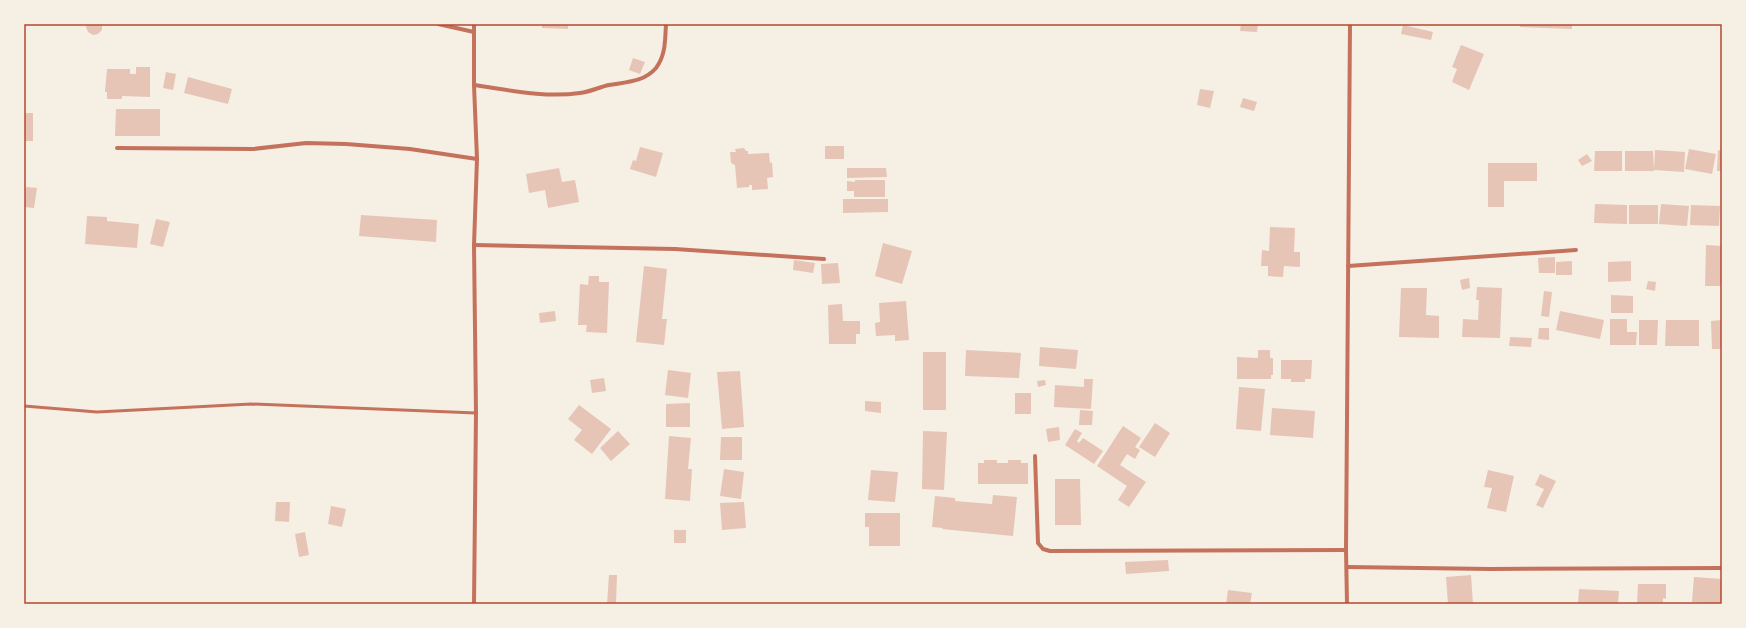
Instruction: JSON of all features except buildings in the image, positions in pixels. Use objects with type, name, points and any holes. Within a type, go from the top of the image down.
[{"type":"street","points":[[438,24],[474,32]]},
{"type":"street","points":[[474,24],[474,85],[477,159],[474,245],[476,413],[474,604]]},
{"type":"street","points":[[474,85],[529,93],[559,95],[582,93],[603,86],[638,80],[648,76],[657,67],[664,52],[666,24]]},
{"type":"street","points":[[1347,604],[1346,550],[1350,24]]},
{"type":"street","points":[[118,148],[252,149],[306,143],[346,144],[410,149],[477,159]]},
{"type":"street","points":[[474,245],[674,249],[824,259]]},
{"type":"street","points":[[1348,266],[1576,250]]},
{"type":"street","points":[[1035,456],[1038,543],[1050,551],[1346,550]]},
{"type":"street","points":[[1347,567],[1491,569],[1722,568]]},
{"type":"lane","points":[[24,406],[96,412],[251,404],[476,413]]}]
